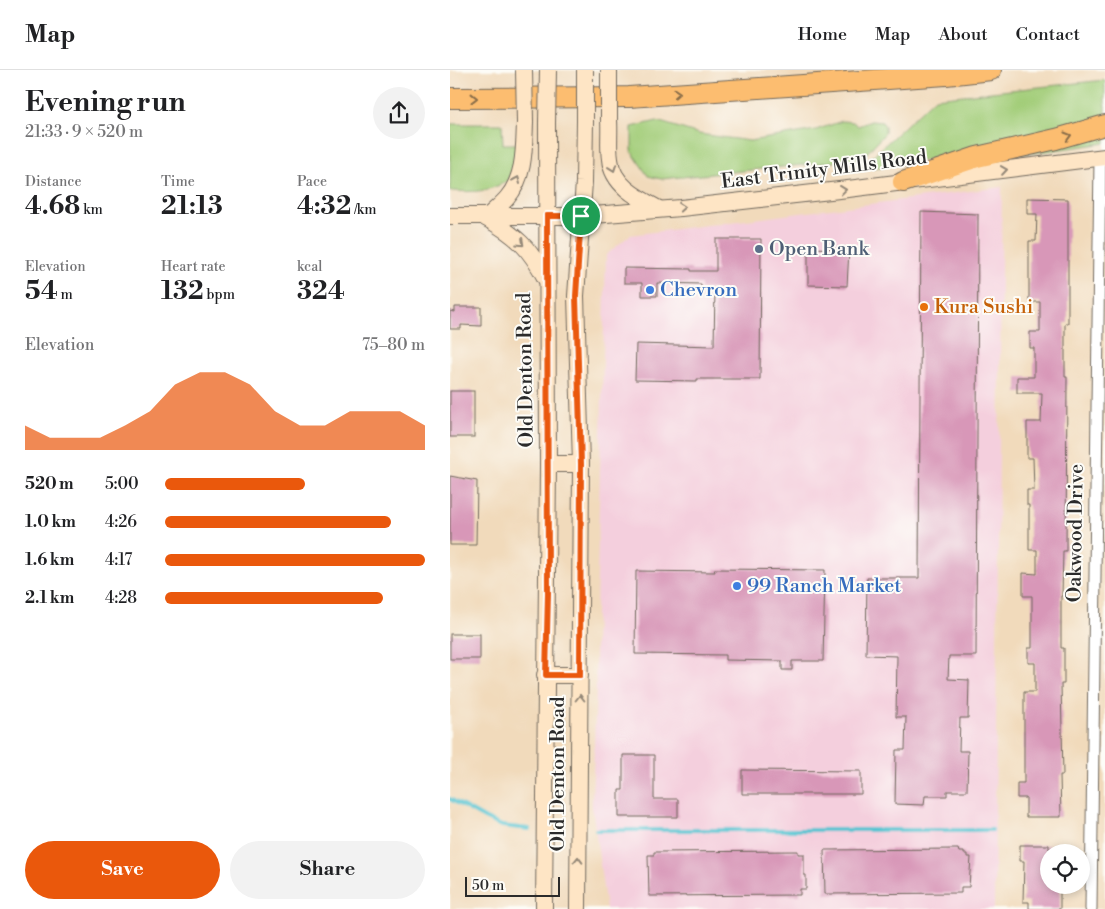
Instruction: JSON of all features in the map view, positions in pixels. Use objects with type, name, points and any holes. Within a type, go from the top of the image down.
[{"type":"highway","points":[[450,98],[629,97],[946,75],[991,70]]},
{"type":"highway","points":[[903,182],[977,157],[1056,139],[1105,125]]},
{"type":"main road","points":[[524,70],[523,163],[518,180],[508,197],[486,218],[507,230],[522,244],[533,256],[546,279]]},
{"type":"main road","name":"Old Denton Road","points":[[544,909],[548,464],[546,279],[548,70]]},
{"type":"main road","name":"Old Denton Road","points":[[578,909],[581,464],[576,296],[584,182],[585,70]]},
{"type":"main road","points":[[609,70],[610,161],[616,178],[635,197],[659,209]]},
{"type":"main road","name":"East Trinity Mills Road","points":[[450,216],[486,218],[581,216],[840,190],[1102,158]]},
{"type":"main road","points":[[548,464],[581,464]]},
{"type":"main road","points":[[546,675],[580,675]]},
{"type":"street","name":"Oakwood Drive","points":[[1091,909],[1093,635],[1100,459],[1102,158]]},
{"type":"street","points":[[1093,635],[1105,636]]},
{"type":"street","points":[[1093,816],[1105,816]]},
{"type":"shaded area","points":[[1002,187],[994,909],[606,909],[592,806],[606,255],[630,235]]},
{"type":"green space","points":[[1105,80],[1105,119],[950,157],[858,170],[935,98]]},
{"type":"green space","points":[[657,121],[699,134],[750,141],[816,130],[842,121],[853,122],[858,126],[871,121],[882,122],[885,126],[885,133],[864,156],[853,160],[661,179],[648,176],[632,152],[632,127]]},
{"type":"green space","points":[[450,124],[502,124],[503,144],[517,144],[516,163],[509,180],[480,191],[450,191]]},
{"type":"green space","points":[[1105,132],[1105,143],[1020,155]]},
{"type":"building","points":[[1027,198],[1068,199],[1068,323],[1065,323],[1065,377],[1067,377],[1066,551],[1063,551],[1061,596],[1061,648],[1064,648],[1064,684],[1061,684],[1063,775],[1060,775],[1061,817],[1026,817],[1026,798],[1017,798],[1017,783],[1024,783],[1024,692],[1035,692],[1035,663],[1028,663],[1028,648],[1032,648],[1032,596],[1023,596],[1023,573],[1037,574],[1037,550],[1029,550],[1027,490],[1034,490],[1033,458],[1027,458],[1027,422],[1041,422],[1042,393],[1017,393],[1017,377],[1034,377],[1034,348],[1030,348],[1030,332],[1040,332],[1040,302],[1029,302],[1029,241],[1036,241],[1037,214],[1027,214]]},
{"type":"building","points":[[921,212],[978,214],[976,656],[949,656],[948,679],[969,680],[968,718],[960,718],[959,751],[968,751],[967,791],[947,791],[947,796],[925,796],[924,805],[895,804],[896,750],[905,750],[906,717],[896,717],[897,656],[866,655],[867,578],[919,578]]},
{"type":"building","points":[[716,239],[761,239],[760,379],[635,380],[636,344],[714,346],[715,289],[701,289],[701,284],[657,283],[657,296],[642,296],[642,283],[624,283],[624,268],[716,271]]},
{"type":"building","points":[[808,248],[849,249],[847,286],[808,285]]},
{"type":"building","points":[[455,307],[481,307],[481,326],[461,325],[461,329],[450,329],[450,311],[455,312]]},
{"type":"building","points":[[450,391],[474,391],[474,437],[450,437]]},
{"type":"building","points":[[450,476],[477,481],[476,545],[450,545]]},
{"type":"building","points":[[714,569],[825,570],[823,661],[792,661],[792,670],[782,670],[782,661],[725,660],[725,655],[635,654],[636,571],[715,572]]},
{"type":"building","points":[[450,634],[480,634],[480,659],[450,659]]},
{"type":"building","points":[[623,755],[654,755],[654,799],[678,799],[678,817],[619,817],[619,790],[623,790]]},
{"type":"building","points":[[742,770],[861,771],[861,794],[742,794]]},
{"type":"building","points":[[1020,845],[1040,845],[1040,894],[1060,894],[1060,909],[1029,909],[1029,902],[1023,902],[1024,861],[1020,861]]},
{"type":"building","points":[[958,849],[959,852],[967,854],[967,857],[971,857],[969,887],[961,887],[961,893],[825,894],[824,850]]},
{"type":"building","points":[[798,851],[798,854],[804,854],[804,875],[806,875],[806,889],[800,889],[800,895],[649,896],[648,855],[654,855],[654,852]]},
{"type":"waterway","points":[[450,799],[502,826],[529,829]]},
{"type":"waterway","points":[[596,830],[992,830]]},
{"type":"place","name":"Open Bank","points":[[759,249]]},
{"type":"place","name":"Chevron","points":[[650,290]]},
{"type":"place","name":"Kura Sushi","points":[[924,307]]},
{"type":"place","name":"99 Ranch Market","points":[[737,586]]},
{"type":"route","points":[[547,216],[581,216],[576,296],[581,464],[580,675],[546,675],[548,593],[547,216]]}]
